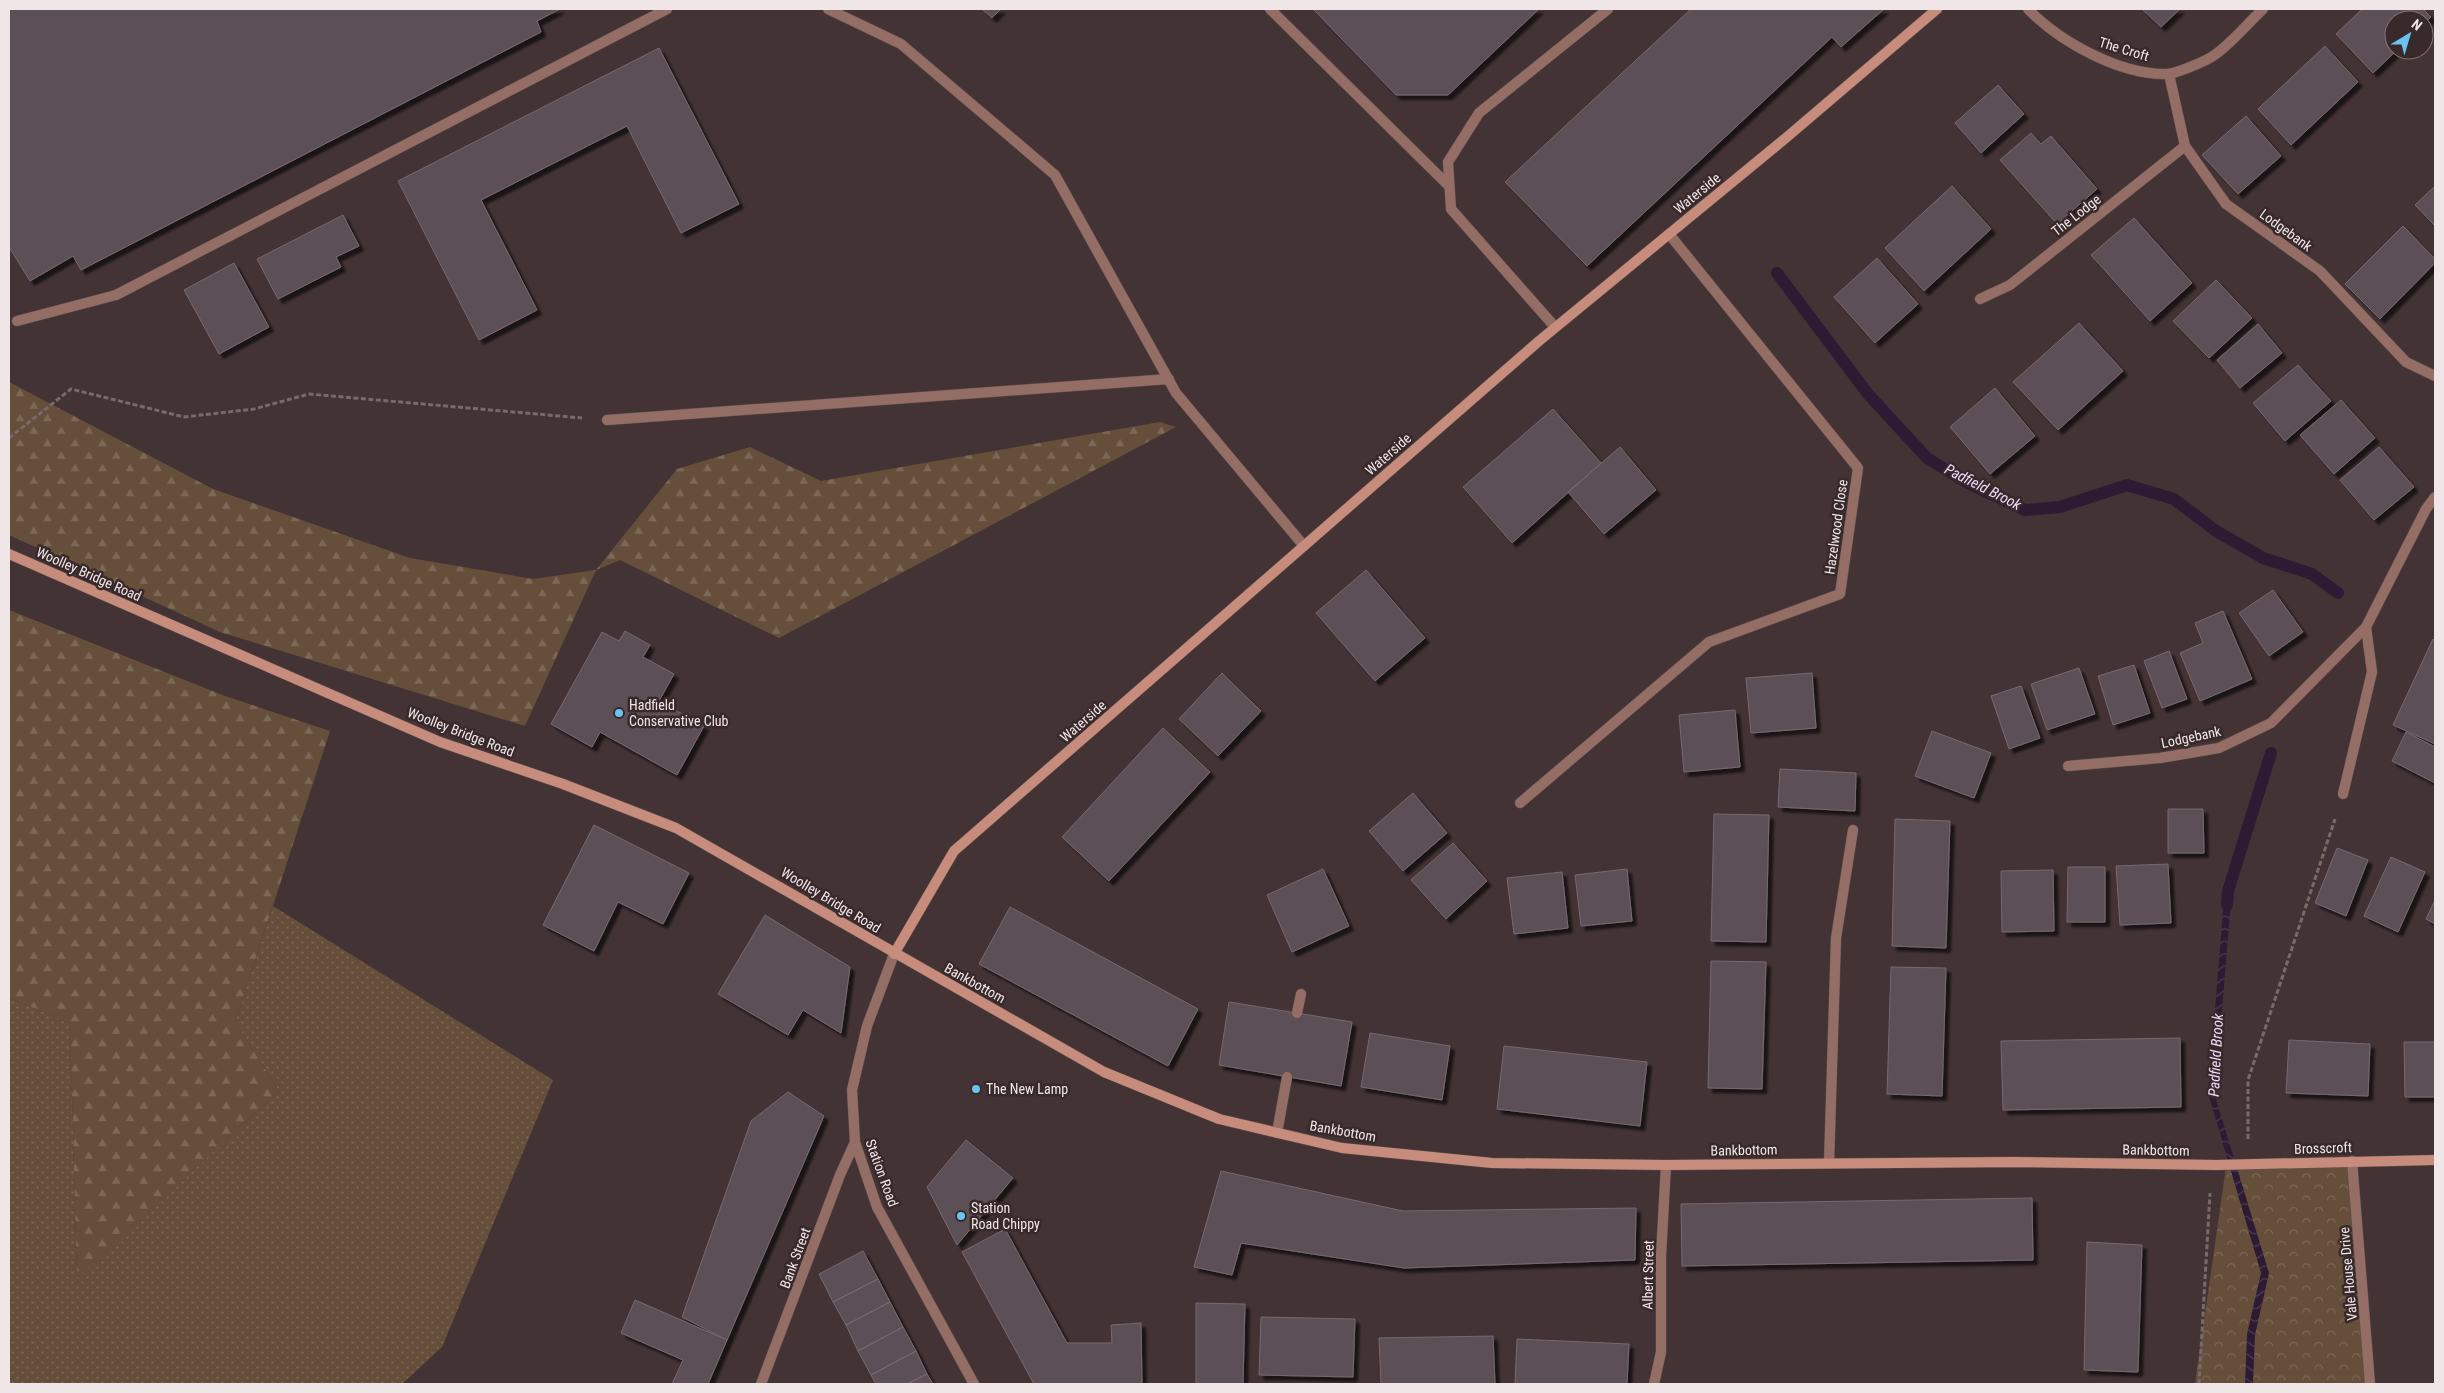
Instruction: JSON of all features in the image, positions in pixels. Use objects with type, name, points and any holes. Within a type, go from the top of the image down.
[{"type":"street","points":[[18,322],[116,295],[667,9]]},
{"type":"street","points":[[828,9],[901,44],[1055,176],[1176,393],[1304,546]]},
{"type":"street","points":[[1270,9],[1449,186]]},
{"type":"street","points":[[1555,327],[1451,209],[1448,162],[1479,113],[1608,9]]},
{"type":"street","name":"Waterside","points":[[894,954],[954,851],[1555,327],[1787,137],[1936,9]]},
{"type":"street","name":"The Croft","points":[[2028,9],[2086,52],[2134,70],[2168,74],[2213,57],[2263,9]]},
{"type":"street","name":"Lodgebank","points":[[2168,74],[2186,146],[2226,204],[2320,271],[2406,362],[2435,376]]},
{"type":"street","name":"The Lodge","points":[[1980,299],[2010,285],[2186,146]]},
{"type":"street","name":"Hazelwood Close","points":[[1520,803],[1709,642],[1840,594],[1858,468],[1669,234]]},
{"type":"street","points":[[607,420],[1169,379]]},
{"type":"street","name":"Lodgebank","points":[[2068,766],[2160,758],[2219,748],[2270,723],[2366,627],[2426,509],[2435,497]]},
{"type":"street","name":"Woolley Bridge Road","points":[[9,554],[440,742],[563,784],[676,828],[788,890],[894,954]]},
{"type":"street","points":[[2344,794],[2372,672],[2366,627]]},
{"type":"street","points":[[1829,1163],[1836,938],[1853,830]]},
{"type":"street","name":"Bankbottom","points":[[894,954],[1104,1072],[1219,1119],[1342,1148],[1492,1163],[1666,1165],[2014,1162],[2214,1165]]},
{"type":"street","name":"Station Road","points":[[894,954],[867,1026],[852,1090],[855,1142],[877,1207],[974,1384]]},
{"type":"street","points":[[1297,1013],[1300,994]]},
{"type":"street","points":[[1277,1133],[1286,1077]]},
{"type":"street","name":"Bank Street","points":[[761,1384],[840,1175],[855,1142]]},
{"type":"street","name":"Brosscroft","points":[[2214,1165],[2435,1160]]},
{"type":"street","name":"Vale House Drive","points":[[2352,1161],[2370,1384]]},
{"type":"street","name":"Albert Street","points":[[1654,1384],[1661,1352],[1661,1256],[1666,1165]]},
{"type":"path","points":[[9,438],[71,389],[184,417],[254,408],[309,394],[607,420]]},
{"type":"path","points":[[2248,1164],[2248,1080],[2344,794]]},
{"type":"path","points":[[2199,1384],[2214,1165]]},
{"type":"green space","points":[[9,382],[213,489],[410,558],[533,579],[596,570],[525,726],[220,632],[9,535]]},
{"type":"green space","points":[[1160,422],[1176,427],[779,638],[620,560],[596,570],[677,469],[750,447],[821,481]]},
{"type":"green space","points":[[9,610],[225,696],[330,731],[235,1022],[279,1091],[77,1278],[70,1023],[9,998]]},
{"type":"green space","points":[[273,906],[553,1080],[442,1347],[402,1384],[9,1384],[9,998],[70,1023],[77,1277],[279,1091],[235,1022]]},
{"type":"green space","points":[[2352,1161],[2369,1384],[2195,1384],[2226,1167]]},
{"type":"water","points":[[2225,888],[2232,889],[2215,1096],[2269,1273],[2255,1335],[2253,1384],[2245,1384],[2247,1334],[2261,1273],[2208,1093]]},
{"type":"building","points":[[9,9],[560,9],[537,21],[541,32],[81,270],[73,256],[30,281],[9,247]]},
{"type":"building","points":[[982,9],[1001,9],[992,18]]},
{"type":"building","points":[[1313,9],[1539,9],[1448,95],[1396,95]]},
{"type":"building","points":[[1691,9],[1884,9],[1841,47],[1832,37],[1587,266],[1505,182]]},
{"type":"building","points":[[2142,9],[2180,9],[2161,27]]},
{"type":"building","points":[[2362,9],[2424,10],[2384,10],[2384,60],[2387,60],[2373,73],[2336,34]]},
{"type":"building","points":[[2325,46],[2358,82],[2291,145],[2258,109]]},
{"type":"building","points":[[659,48],[739,204],[681,233],[627,126],[481,200],[537,310],[479,340],[398,181]]},
{"type":"building","points":[[1998,85],[2024,114],[1981,153],[1955,123]]},
{"type":"building","points":[[2246,116],[2281,156],[2238,194],[2202,155]]},
{"type":"building","points":[[2031,133],[2041,144],[2051,136],[2097,189],[2057,224],[2000,160]]},
{"type":"building","points":[[1952,186],[1991,229],[1924,291],[1885,248]]},
{"type":"building","points":[[2435,186],[2435,226],[2415,205]]},
{"type":"building","points":[[343,215],[359,246],[336,257],[341,267],[278,299],[257,259]]},
{"type":"building","points":[[2134,218],[2192,283],[2150,321],[2091,255]]},
{"type":"building","points":[[2403,226],[2435,259],[2435,263],[2380,319],[2345,284]]},
{"type":"building","points":[[1877,258],[1918,304],[1875,343],[1834,297]]},
{"type":"building","points":[[234,263],[269,327],[219,354],[184,290]]},
{"type":"building","points":[[2216,280],[2252,318],[2209,358],[2173,321]]},
{"type":"building","points":[[2079,323],[2123,371],[2058,430],[2013,382]]},
{"type":"building","points":[[2258,324],[2282,353],[2240,388],[2217,360]]},
{"type":"building","points":[[2298,365],[2331,401],[2285,441],[2253,403]]},
{"type":"building","points":[[1995,388],[2035,436],[1990,474],[1950,427]]},
{"type":"building","points":[[2341,400],[2375,438],[2334,474],[2300,435]]},
{"type":"building","points":[[1553,409],[1601,463],[1512,543],[1463,487]]},
{"type":"building","points":[[1620,447],[1656,490],[1604,534],[1568,492]]},
{"type":"building","points":[[2379,447],[2414,487],[2374,520],[2340,480]]},
{"type":"building","points":[[1366,570],[1425,638],[1375,681],[1316,613]]},
{"type":"building","points":[[2273,590],[2303,632],[2269,656],[2239,613]]},
{"type":"building","points":[[2223,611],[2252,679],[2200,701],[2180,653],[2203,643],[2195,623]]},
{"type":"building","name":"Hadfield Conservative Club","points":[[625,631],[650,645],[643,657],[674,674],[659,701],[704,726],[677,775],[600,732],[592,747],[551,724],[602,632],[619,641]]},
{"type":"building","points":[[2433,639],[2435,640],[2435,744],[2393,725]]},
{"type":"building","points":[[2169,651],[2187,699],[2162,708],[2144,661]]},
{"type":"building","points":[[2134,665],[2150,713],[2113,725],[2098,676]]},
{"type":"building","points":[[2079,668],[2095,714],[2047,730],[2031,684]]},
{"type":"building","points":[[1222,673],[1261,711],[1218,756],[1179,719]]},
{"type":"building","points":[[1812,673],[1816,728],[1751,733],[1746,678]]},
{"type":"building","points":[[2021,686],[2040,738],[2009,749],[1991,696]]},
{"type":"building","points":[[1735,710],[1740,767],[1684,772],[1679,715]]},
{"type":"building","points":[[1163,728],[1210,772],[1109,881],[1062,837]]},
{"type":"building","points":[[1932,731],[1991,753],[1974,798],[1915,776]]},
{"type":"building","points":[[2406,732],[2435,747],[2435,783],[2392,761]]},
{"type":"building","points":[[1780,769],[1856,773],[1855,811],[1778,807]]},
{"type":"building","points":[[1413,793],[1447,833],[1403,871],[1369,831]]},
{"type":"building","points":[[2168,809],[2203,809],[2204,853],[2168,853]]},
{"type":"building","points":[[1714,814],[1769,815],[1766,942],[1711,941]]},
{"type":"building","points":[[1895,819],[1950,821],[1946,948],[1892,946]]},
{"type":"building","points":[[594,825],[689,873],[663,924],[618,902],[594,951],[543,925]]},
{"type":"building","points":[[1453,843],[1487,881],[1446,919],[1411,880]]},
{"type":"building","points":[[2337,848],[2368,860],[2346,916],[2315,903]]},
{"type":"building","points":[[2391,857],[2425,872],[2398,932],[2364,916]]},
{"type":"building","points":[[2168,864],[2171,923],[2120,925],[2116,866]]},
{"type":"building","points":[[2068,867],[2105,867],[2105,922],[2067,922]]},
{"type":"building","points":[[1323,869],[1349,926],[1292,952],[1267,895]]},
{"type":"building","points":[[1627,869],[1632,921],[1581,926],[1575,875]]},
{"type":"building","points":[[2053,870],[2054,931],[2002,932],[2001,871]]},
{"type":"building","points":[[1562,872],[1568,928],[1514,934],[1507,878]]},
{"type":"building","points":[[2435,900],[2435,924],[2426,919]]},
{"type":"building","points":[[1010,907],[1198,1009],[1168,1066],[979,964]]},
{"type":"building","points":[[765,915],[850,967],[841,1033],[803,1010],[788,1035],[718,994]]},
{"type":"building","points":[[1711,961],[1766,962],[1762,1089],[1708,1088]]},
{"type":"building","points":[[1891,967],[1946,968],[1942,1096],[1887,1094]]},
{"type":"building","points":[[1229,1002],[1352,1022],[1341,1086],[1219,1065]]},
{"type":"building","points":[[1370,1033],[1450,1046],[1442,1100],[1361,1087]]},
{"type":"building","points":[[2180,1038],[2181,1107],[2003,1110],[2001,1041]]},
{"type":"building","points":[[2289,1040],[2370,1044],[2368,1096],[2286,1093]]},
{"type":"building","points":[[2404,1042],[2435,1042],[2435,1097],[2405,1097]]},
{"type":"building","points":[[1504,1046],[1647,1062],[1640,1126],[1497,1109]]},
{"type":"building","points":[[788,1092],[824,1116],[727,1340],[682,1317],[751,1121]]},
{"type":"building","name":"Station Road Chippy","points":[[966,1140],[1013,1178],[957,1245],[927,1187]]},
{"type":"building","points":[[1221,1171],[1403,1211],[1636,1208],[1635,1260],[1404,1268],[1241,1243],[1232,1275],[1194,1267]]},
{"type":"building","points":[[2032,1198],[2033,1260],[1682,1266],[1681,1204]]},
{"type":"building","points":[[1005,1229],[1067,1343],[1112,1343],[1111,1325],[1141,1323],[1142,1384],[1034,1384],[962,1252]]},
{"type":"building","points":[[2087,1242],[2142,1245],[2138,1372],[2084,1370]]},
{"type":"building","points":[[863,1251],[878,1279],[833,1302],[819,1274]]},
{"type":"building","points":[[878,1279],[890,1302],[846,1325],[833,1302]]},
{"type":"building","points":[[635,1300],[727,1340],[708,1384],[672,1384],[683,1360],[621,1333]]},
{"type":"building","points":[[890,1302],[903,1327],[858,1351],[846,1325]]},
{"type":"building","points":[[1196,1303],[1245,1304],[1243,1384],[1196,1384]]},
{"type":"building","points":[[1261,1317],[1355,1319],[1353,1377],[1259,1375]]},
{"type":"building","points":[[903,1327],[916,1351],[871,1375],[858,1351]]},
{"type":"building","points":[[1493,1336],[1495,1384],[1381,1384],[1379,1338]]},
{"type":"building","points":[[1517,1339],[1629,1344],[1627,1384],[1515,1384]]},
{"type":"building","points":[[916,1351],[927,1374],[907,1384],[876,1384],[871,1375]]},
{"type":"building","points":[[927,1374],[933,1384],[907,1384]]},
{"type":"waterway","name":"Padfield Brook","points":[[1777,273],[1868,394],[1927,458],[1968,483],[2025,510],[2060,507],[2127,485],[2174,499],[2216,531],[2263,558],[2312,574],[2338,593]]},
{"type":"waterway","name":"Padfield Brook","points":[[2227,905],[2228,891],[2271,753]]},
{"type":"place","name":"Hadfield Conservative Club","points":[[619,713]]},
{"type":"place","name":"The New Lamp","points":[[976,1089]]},
{"type":"place","name":"Station Road Chippy","points":[[961,1216]]}]
